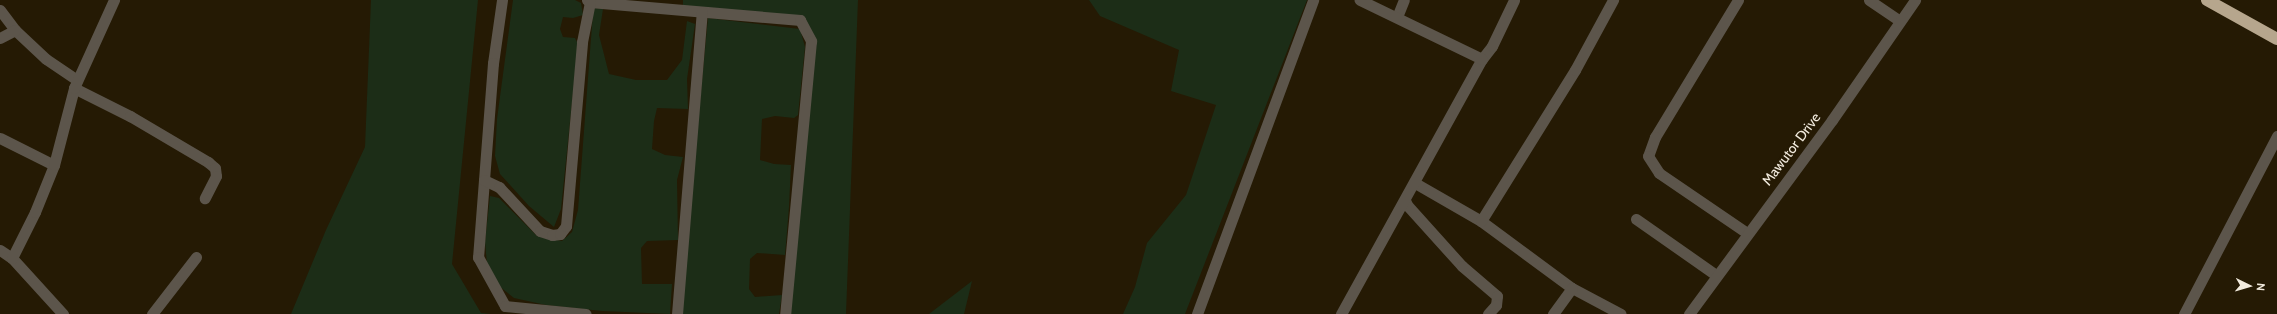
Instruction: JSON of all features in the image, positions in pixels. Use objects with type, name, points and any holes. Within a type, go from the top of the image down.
[{"type":"highway","points":[[2207,0],[2277,39]]},
{"type":"street","points":[[12,258],[35,212],[54,166],[76,84],[114,0]]},
{"type":"street","points":[[502,0],[478,257],[505,306],[586,314]]},
{"type":"street","points":[[1197,314],[1313,0]]},
{"type":"street","points":[[1360,0],[1482,59]]},
{"type":"street","points":[[1397,17],[1404,0]]},
{"type":"street","points":[[1341,314],[1482,59],[1492,46],[1514,0]]},
{"type":"street","points":[[1481,221],[1575,70],[1613,0]]},
{"type":"street","points":[[1738,0],[1655,137],[1648,156],[1659,173],[1746,232]]},
{"type":"street","points":[[1869,0],[1900,21]]},
{"type":"street","name":"Mawutor Drive","points":[[1689,314],[1746,232],[1832,120],[1915,0]]},
{"type":"street","points":[[484,180],[499,187],[540,231],[552,235],[560,234],[566,226],[582,42],[588,1],[800,20],[811,41],[785,314]]},
{"type":"street","points":[[0,10],[15,30],[76,84],[208,162],[215,168],[216,176],[205,198]]},
{"type":"street","points":[[677,314],[702,12]]},
{"type":"street","points":[[0,38],[15,30]]},
{"type":"street","points":[[2184,314],[2277,136]]},
{"type":"street","points":[[0,138],[54,166]]},
{"type":"street","points":[[1415,182],[1481,221],[1572,288],[1621,314]]},
{"type":"street","points":[[1405,200],[1406,205],[1462,266],[1498,296],[1496,305],[1488,314]]},
{"type":"street","points":[[1636,219],[1716,276]]},
{"type":"street","points":[[0,250],[12,258],[63,314]]},
{"type":"street","points":[[157,312],[196,257]]},
{"type":"street","points":[[1553,314],[1572,288]]},
{"type":"green space","points":[[371,0],[478,0],[452,264],[481,313],[491,314],[291,314],[326,230],[365,147]]},
{"type":"green space","points":[[513,0],[575,0],[581,3],[583,15],[573,18],[563,17],[560,29],[563,37],[575,38],[578,44],[561,209],[554,227],[529,206],[500,174],[495,156],[497,119]]},
{"type":"green space","points":[[683,0],[858,0],[846,314],[790,314],[808,24],[683,8]]},
{"type":"green space","points":[[1089,0],[1307,0],[1185,314],[1123,314],[1135,287],[1147,243],[1186,195],[1216,105],[1171,91],[1179,50],[1100,16]]},
{"type":"green space","points":[[595,8],[603,9],[599,35],[609,74],[636,80],[667,80],[682,60],[687,21],[695,24],[687,79],[688,109],[657,108],[654,121],[652,149],[665,155],[683,157],[677,180],[678,240],[647,241],[641,248],[642,284],[672,284],[670,314],[602,311],[546,305],[514,298],[499,286],[487,264],[485,242],[490,196],[499,198],[537,236],[562,241],[572,232],[578,210],[593,12]]},
{"type":"green space","points":[[708,18],[800,29],[805,47],[798,115],[794,118],[775,116],[762,119],[760,160],[774,164],[791,165],[789,207],[785,255],[757,253],[750,259],[749,289],[755,297],[782,295],[779,314],[680,314]]},
{"type":"green space","points":[[972,281],[964,314],[929,314]]}]
